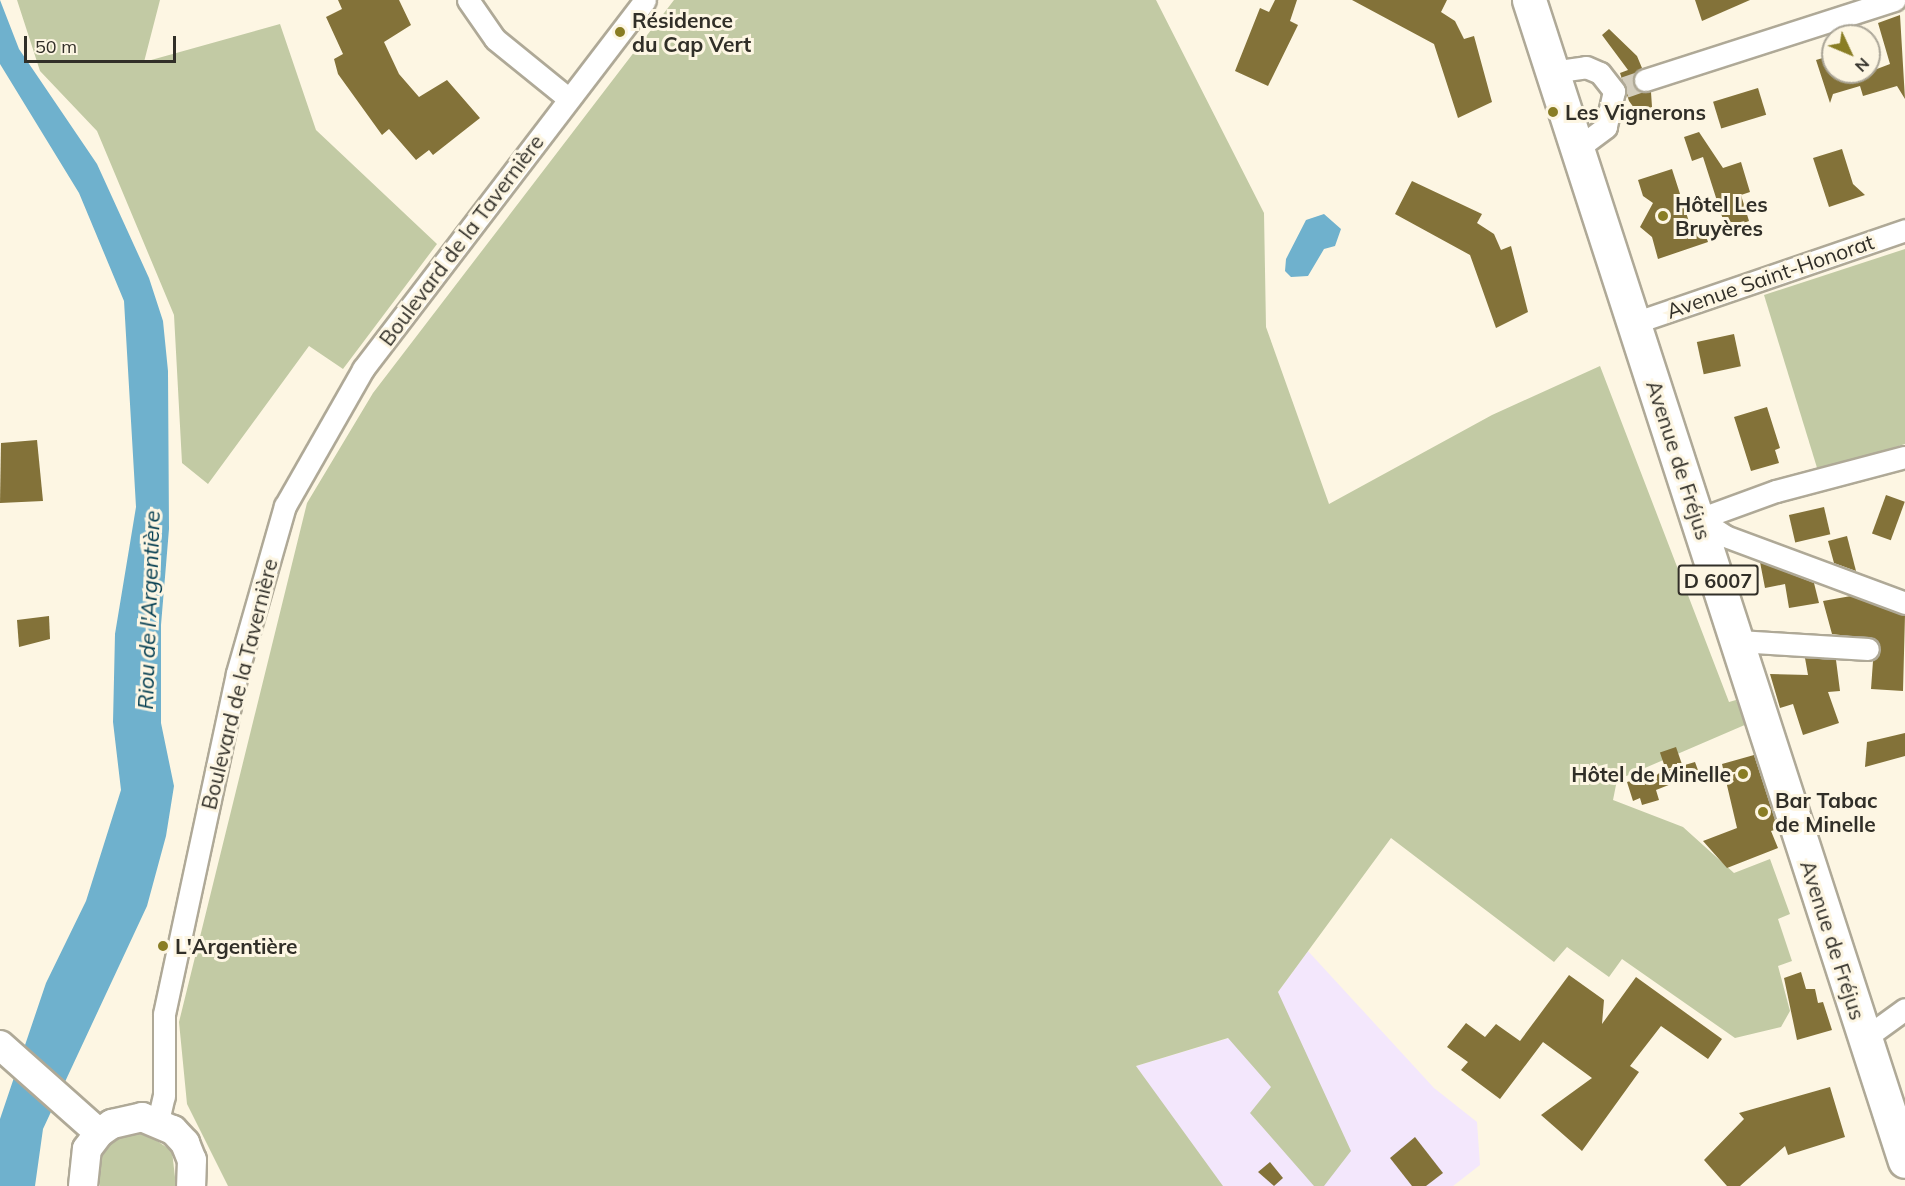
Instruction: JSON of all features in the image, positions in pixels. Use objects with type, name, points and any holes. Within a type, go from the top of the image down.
[{"type":"main road","name":"Avenue de Fréjus","points":[[1529,0],[1699,519],[1905,1161]]},
{"type":"main road","points":[[0,1046],[99,1133]]},
{"type":"main road","points":[[83,1186],[87,1149],[99,1133],[126,1119],[158,1121],[185,1143],[192,1160],[191,1186]]},
{"type":"street","points":[[468,0],[495,39],[569,99]]},
{"type":"street","name":"Boulevard de la Tavernière","points":[[158,1121],[164,1096],[164,1014],[237,673],[285,506],[356,379],[645,0]]},
{"type":"street","points":[[1645,80],[1894,0]]},
{"type":"street","points":[[1552,72],[1586,68],[1600,73],[1619,89],[1606,127],[1578,147]]},
{"type":"street","name":"Avenue Saint-Honorat","points":[[1634,323],[1905,230]]},
{"type":"street","points":[[1699,519],[1776,491],[1900,463]]},
{"type":"street","points":[[1699,519],[1725,536],[1905,603]]},
{"type":"street","points":[[1738,641],[1868,650]]},
{"type":"street","points":[[1865,1038],[1905,1009]]},
{"type":"shaded area","points":[[1308,951],[1434,1088],[1477,1122],[1480,1165],[1453,1186],[1219,1186],[1136,1066],[1229,1038],[1278,992]]},
{"type":"green space","points":[[17,0],[160,0],[144,62],[280,24],[316,130],[437,244],[343,369],[309,346],[208,484],[182,463],[174,315],[97,131],[40,71]]},
{"type":"green space","points":[[674,0],[1156,0],[1264,213],[1266,327],[1329,504],[1492,415],[1600,366],[1729,702],[1736,700],[1747,724],[1617,780],[1613,800],[1683,827],[1734,873],[1770,859],[1790,914],[1778,919],[1792,961],[1778,966],[1790,1011],[1781,1027],[1735,1038],[1622,959],[1609,977],[1567,947],[1554,962],[1391,838],[1278,992],[1351,1151],[1324,1186],[1314,1186],[1250,1113],[1271,1087],[1228,1038],[1136,1066],[1223,1186],[228,1186],[187,1104],[179,1022],[307,503],[373,393]]},
{"type":"green space","points":[[1905,249],[1905,444],[1818,471],[1764,295]]},
{"type":"green space","points":[[144,1132],[172,1151],[176,1186],[100,1186],[97,1172],[104,1150],[121,1135]]},
{"type":"water","name":"Riou de l'Argentière","points":[[0,0],[19,49],[97,164],[149,278],[163,321],[168,371],[169,529],[161,625],[161,723],[174,786],[166,836],[147,906],[43,1129],[35,1186],[0,1186],[0,1119],[46,983],[86,901],[121,790],[113,722],[115,634],[136,507],[124,301],[79,193],[0,64]]},
{"type":"water","points":[[1324,214],[1341,229],[1335,246],[1324,249],[1308,276],[1291,277],[1285,271],[1286,259],[1306,220]]},
{"type":"building","points":[[338,0],[399,0],[411,25],[384,42],[399,74],[419,97],[447,80],[480,118],[433,155],[429,150],[416,160],[389,129],[382,135],[338,74],[334,59],[343,54],[326,17],[342,9]]},
{"type":"building","points":[[1275,0],[1297,0],[1290,21],[1298,25],[1268,86],[1235,71],[1260,8],[1269,12]]},
{"type":"building","points":[[1352,0],[1447,0],[1441,12],[1455,21],[1464,39],[1474,36],[1492,102],[1458,118],[1434,44]]},
{"type":"building","points":[[1695,0],[1750,0],[1702,21]]},
{"type":"building","points":[[1900,15],[1905,99],[1897,86],[1863,96],[1860,86],[1833,94],[1830,103],[1824,84],[1881,84],[1881,67],[1890,64],[1881,33],[1881,24],[1878,23]]},
{"type":"building","points":[[1609,29],[1637,56],[1642,68],[1633,83],[1642,92],[1651,92],[1652,107],[1637,112],[1629,101],[1620,73],[1628,70],[1602,35]]},
{"type":"building","points":[[1821,59],[1821,75],[1816,60]]},
{"type":"building","points":[[1758,88],[1766,115],[1721,129],[1713,102]]},
{"type":"building","points":[[1699,132],[1723,168],[1741,162],[1750,192],[1741,195],[1749,221],[1726,229],[1703,157],[1692,161],[1684,137]]},
{"type":"building","points":[[1842,149],[1853,184],[1865,195],[1829,207],[1813,158]]},
{"type":"building","points":[[1672,169],[1691,228],[1702,224],[1708,242],[1658,259],[1652,237],[1640,227],[1653,203],[1643,196],[1638,180]]},
{"type":"building","points":[[1412,181],[1482,214],[1477,223],[1494,234],[1501,250],[1511,246],[1528,312],[1496,328],[1470,255],[1395,214]]},
{"type":"building","points":[[1734,334],[1741,366],[1704,374],[1697,342]]},
{"type":"building","points":[[1767,407],[1780,448],[1775,450],[1779,463],[1751,471],[1734,417]]},
{"type":"building","points":[[37,440],[43,501],[0,503],[1,443]]},
{"type":"building","points":[[1886,495],[1905,502],[1891,540],[1872,534]]},
{"type":"building","points":[[1824,507],[1830,534],[1795,542],[1789,515]]},
{"type":"building","points":[[1847,536],[1856,571],[1834,563],[1828,541]]},
{"type":"building","points":[[1760,562],[1814,583],[1819,603],[1789,608],[1785,584],[1765,588]]},
{"type":"building","points":[[1851,596],[1905,615],[1903,691],[1871,689],[1873,661],[1881,650],[1875,639],[1832,634],[1823,601]]},
{"type":"building","points":[[49,616],[50,639],[19,647],[17,620]]},
{"type":"building","points":[[1805,658],[1836,660],[1840,691],[1828,692],[1839,723],[1803,735],[1793,704],[1780,708],[1770,674],[1808,675]]},
{"type":"building","points":[[1905,733],[1905,756],[1865,767],[1867,742]]},
{"type":"building","points":[[1676,747],[1682,764],[1666,770],[1660,753]]},
{"type":"building","points":[[1754,755],[1778,829],[1771,831],[1778,848],[1727,868],[1703,841],[1737,828],[1722,764]]},
{"type":"building","points":[[1695,762],[1699,773],[1656,790],[1659,800],[1642,805],[1640,798],[1633,801],[1627,782]]},
{"type":"building","points":[[1801,972],[1806,989],[1815,989],[1818,1003],[1823,1002],[1832,1030],[1797,1040],[1784,978]]},
{"type":"building","points":[[1569,975],[1604,1000],[1602,1024],[1636,977],[1722,1039],[1708,1059],[1661,1026],[1630,1066],[1639,1072],[1582,1151],[1541,1115],[1592,1078],[1543,1042],[1500,1099],[1461,1070],[1468,1062],[1447,1047],[1466,1023],[1485,1037],[1496,1024],[1520,1041]]},
{"type":"building","points":[[1830,1087],[1845,1137],[1788,1155],[1785,1146],[1740,1186],[1727,1186],[1704,1160],[1744,1119],[1739,1113]]},
{"type":"building","points":[[1415,1137],[1443,1173],[1426,1186],[1412,1186],[1390,1158]]},
{"type":"building","points":[[1270,1162],[1283,1178],[1274,1186],[1258,1172]]},
{"type":"tunnel","points":[[1625,87],[1645,80]]},
{"type":"place","name":"Résidence du Cap Vert","points":[[620,32]]},
{"type":"place","name":"Les Vignerons","points":[[1553,112]]},
{"type":"place","name":"Hôtel Les Bruyères","points":[[1663,216]]},
{"type":"place","name":"Hôtel de Minelle","points":[[1743,774]]},
{"type":"place","name":"Bar Tabac de Minelle","points":[[1763,812]]},
{"type":"place","name":"L'Argentière","points":[[163,946]]}]
